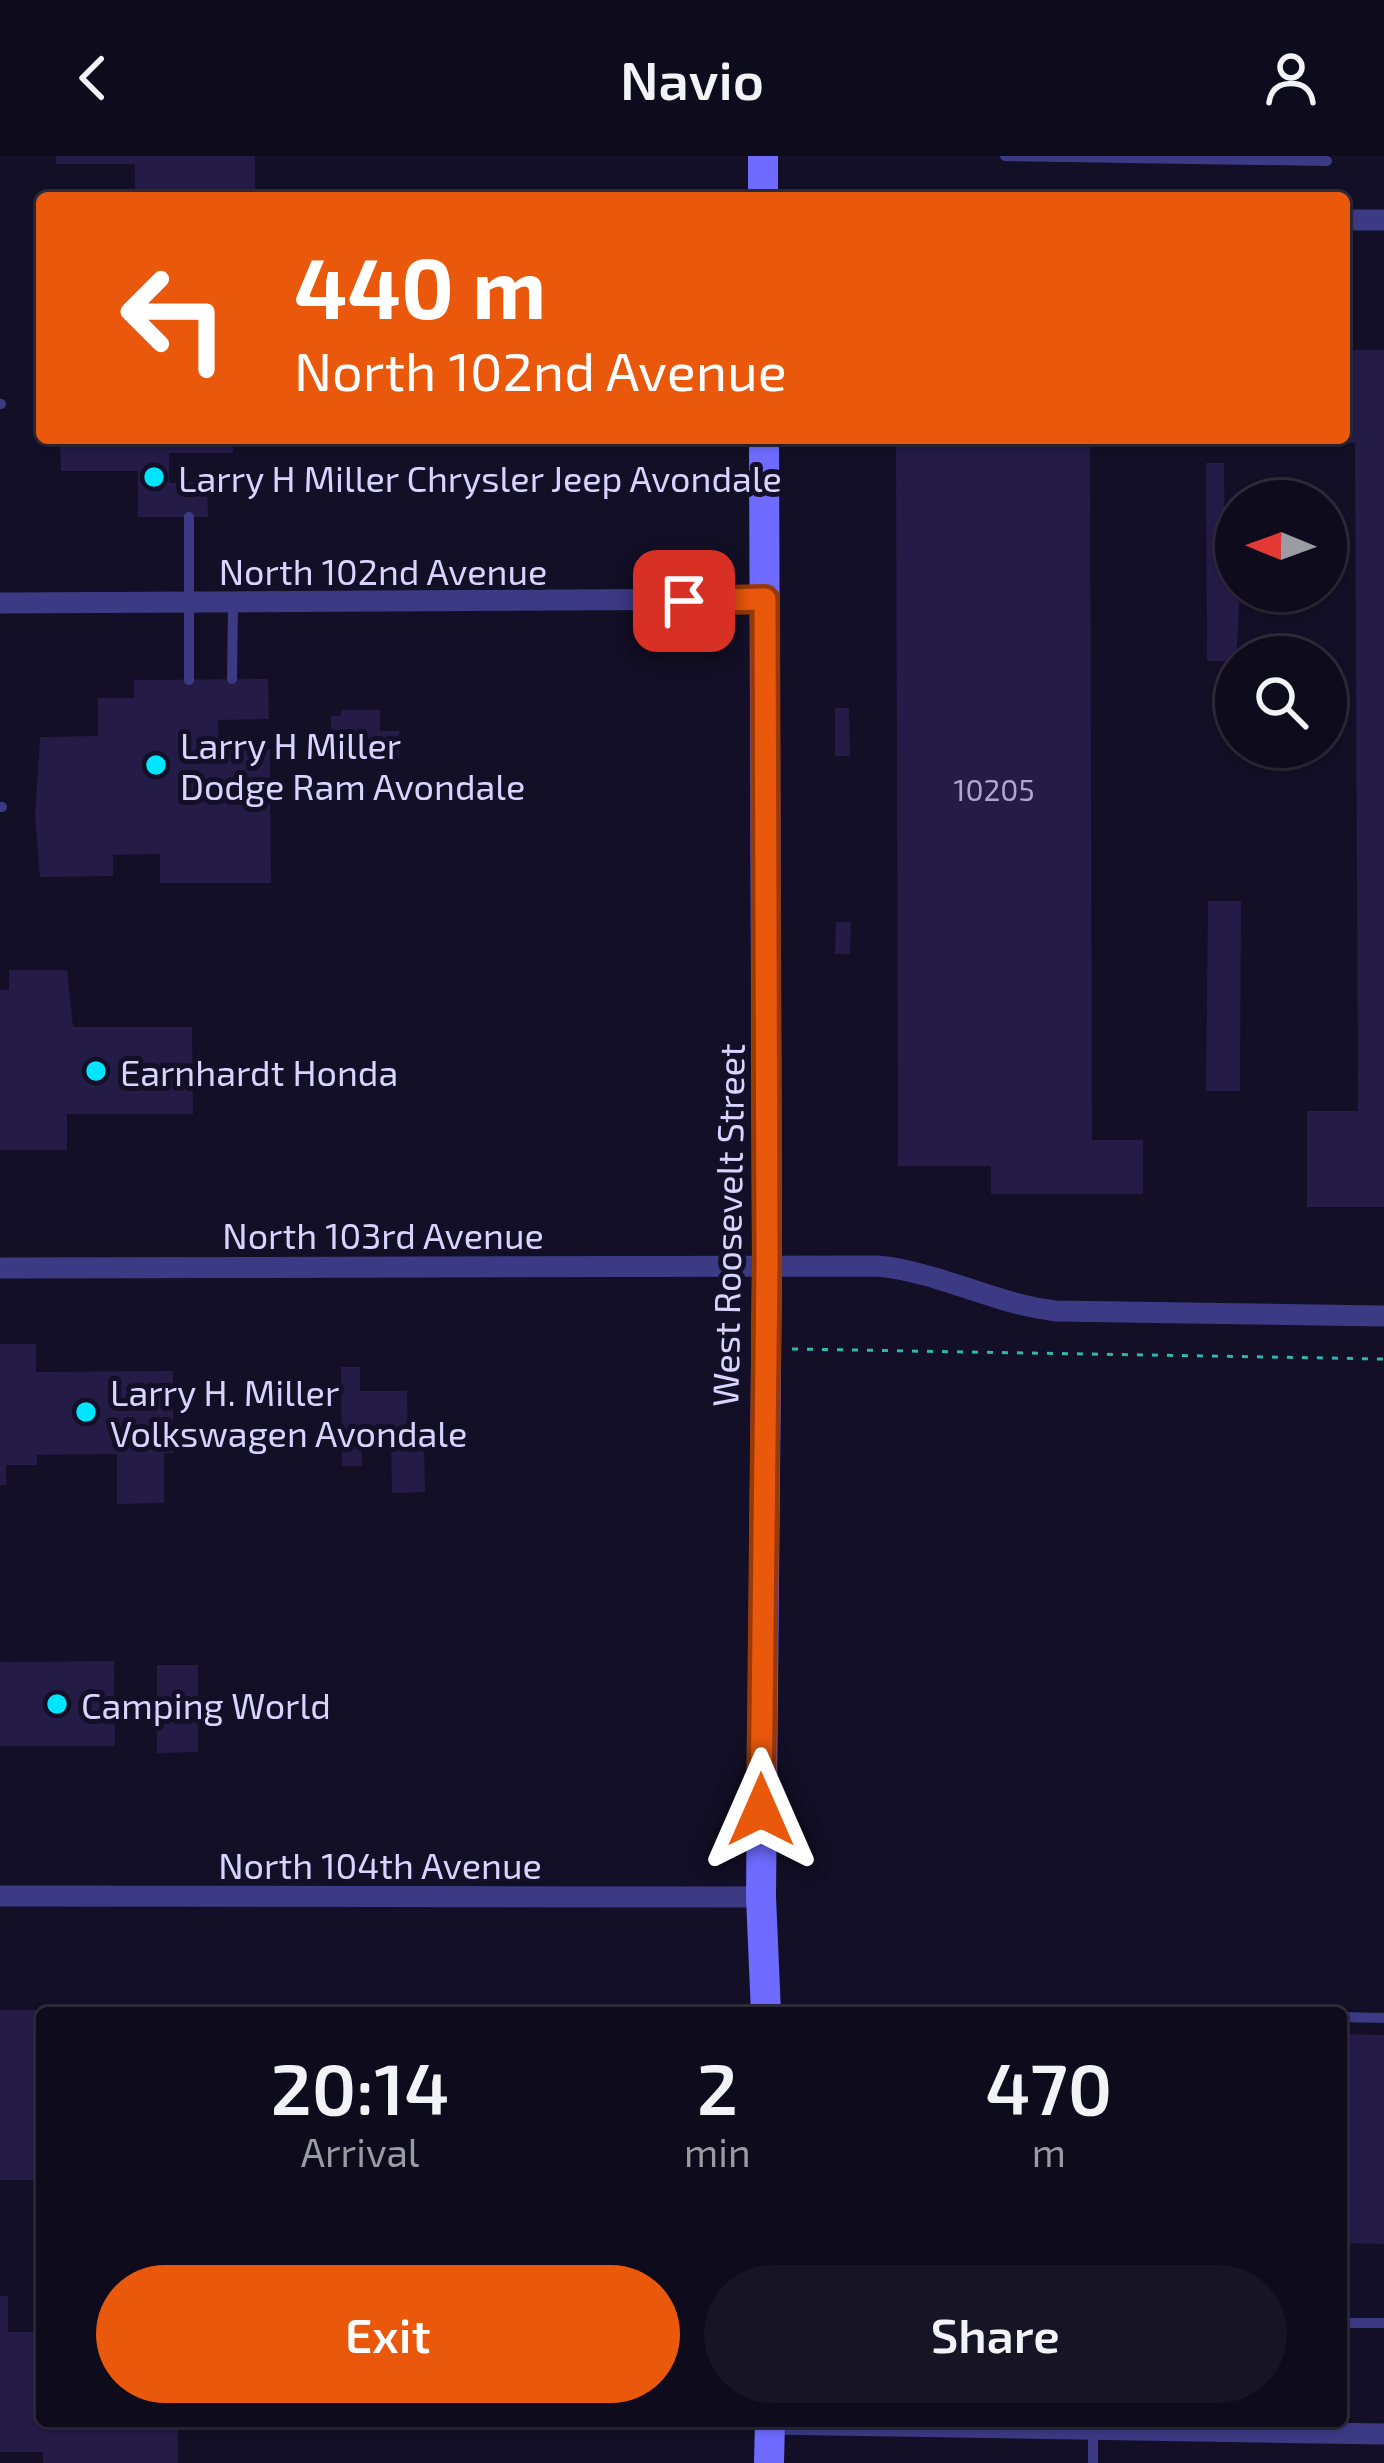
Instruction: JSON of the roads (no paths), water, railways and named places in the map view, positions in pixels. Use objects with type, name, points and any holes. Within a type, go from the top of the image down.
[{"type":"street","points":[[763,156],[763,192]]},
{"type":"street","points":[[1350,220],[1384,220]]},
{"type":"street","name":"West Roosevelt Street","points":[[764,444],[767,1264],[760,1897],[766,2007]]},
{"type":"street","name":"North 102nd Avenue","points":[[0,603],[765,599]]},
{"type":"street","name":"North 103rd Avenue","points":[[0,1268],[767,1264],[918,1270],[1030,1308],[1384,1316]]},
{"type":"street","name":"North 104th Avenue","points":[[0,1896],[760,1897]]},
{"type":"street","points":[[769,2463],[770,2427]]},
{"type":"street","points":[[1001,2427],[1384,2434]]},
{"type":"lane","points":[[1005,156],[1327,161]]},
{"type":"lane","points":[[189,517],[189,680]]},
{"type":"lane","points":[[232,680],[233,603]]},
{"type":"lane","points":[[1347,2017],[1384,2018]]},
{"type":"lane","points":[[1347,2323],[1384,2324]]},
{"type":"lane","points":[[1093,2429],[1093,2463]]},
{"type":"place","name":"Larry H Miller Chrysler Jeep Avondale","points":[[154,477]]},
{"type":"place","name":"Larry H Miller Dodge Ram Avondale","points":[[156,765]]},
{"type":"place","name":"Earnhardt Honda","points":[[96,1071]]},
{"type":"place","name":"Larry H. Miller Volkswagen Avondale","points":[[86,1412]]},
{"type":"place","name":"Camping World","points":[[57,1704]]}]
